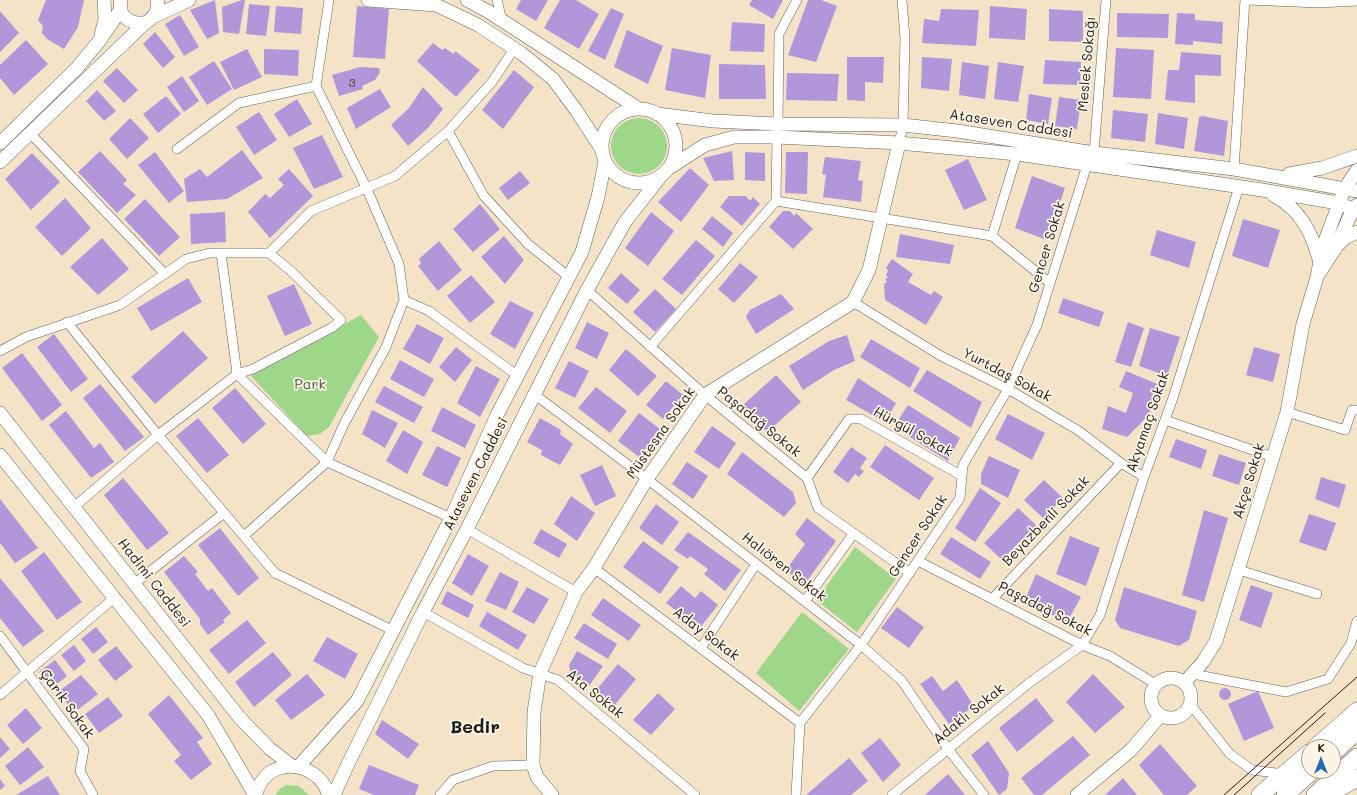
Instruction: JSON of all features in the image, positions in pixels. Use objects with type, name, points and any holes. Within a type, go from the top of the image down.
[{"type":"highway","points":[[1325,739],[1357,711]]},
{"type":"highway","points":[[1341,746],[1357,732]]},
{"type":"highway","points":[[1315,795],[1357,758]]},
{"type":"highway","points":[[1260,795],[1301,760]]},
{"type":"highway","points":[[1328,795],[1357,778]]},
{"type":"highway","points":[[1285,795],[1303,779]]},
{"type":"main road","points":[[100,40],[105,19],[104,0]]},
{"type":"main road","points":[[0,162],[150,20],[158,10],[157,0]]},
{"type":"main road","points":[[120,4],[123,15],[132,23],[150,20],[189,0]]},
{"type":"main road","points":[[368,0],[436,5],[478,25],[514,49],[553,79],[576,110],[615,174],[630,182],[641,183],[652,181],[665,172],[674,158],[676,148],[675,138],[672,128],[658,114],[639,109],[467,0]]},
{"type":"main road","points":[[0,143],[76,69],[100,40],[120,4]]},
{"type":"main road","points":[[255,795],[260,783],[268,774],[280,768],[295,766],[357,701],[451,518],[497,415],[582,252],[598,197],[604,155],[603,138],[608,126],[616,117],[627,111],[639,109]]},
{"type":"main road","name":"Ataseven Caddesi","points":[[658,114],[778,130],[1017,154],[1087,166],[1262,190],[1338,203],[1356,209]]},
{"type":"main road","name":"Ataseven Caddesi","points":[[334,795],[350,759],[423,612],[467,529],[587,290],[625,222],[665,172],[705,146],[734,137],[778,130],[903,125],[957,131],[1094,153],[1234,169],[1351,189]]},
{"type":"main road","points":[[853,302],[869,270],[880,218],[899,143]]},
{"type":"main road","points":[[1272,175],[1308,171],[1357,156]]},
{"type":"main road","name":"Akçe Sokak","points":[[1184,683],[1203,662],[1216,642],[1287,412],[1304,324],[1317,277],[1319,259],[1338,203],[1351,189],[1357,170]]},
{"type":"main road","points":[[1262,190],[1285,202],[1299,215],[1313,237],[1319,259]]},
{"type":"main road","name":"Akçe Sokak","points":[[1317,277],[1335,249],[1356,209]]},
{"type":"main road","points":[[1335,249],[1346,237],[1357,232]]},
{"type":"main road","name":"Müstesna Sokak","points":[[552,795],[537,777],[533,765],[534,712],[540,674],[576,592],[594,568],[647,479],[705,395],[853,302]]},
{"type":"main road","name":"Hadimi Caddesi","points":[[0,413],[239,717],[270,748],[295,766],[308,770],[317,776],[324,784],[329,795]]},
{"type":"main road","points":[[0,456],[113,599],[175,672],[208,715],[255,795]]},
{"type":"main road","points":[[1172,679],[1184,683],[1191,695],[1190,704],[1185,713],[1173,718],[1161,715],[1153,706],[1152,699],[1152,693],[1157,685],[1165,680],[1172,679]]},
{"type":"main road","points":[[1077,795],[1131,750],[1161,715]]},
{"type":"street","points":[[244,536],[327,462],[344,424],[386,347],[404,300],[399,264],[367,189],[316,86],[329,0]]},
{"type":"street","points":[[497,0],[502,21]]},
{"type":"street","points":[[650,347],[776,201],[779,34],[797,0]]},
{"type":"street","points":[[899,143],[903,125],[905,38],[902,0]]},
{"type":"street","name":"Meslek Sokağı","points":[[1094,153],[1106,0]]},
{"type":"street","points":[[1234,169],[1245,0]]},
{"type":"street","points":[[1248,0],[1319,3],[1357,1]]},
{"type":"street","points":[[269,253],[311,212],[395,176],[448,131],[492,82],[514,49]]},
{"type":"street","points":[[177,149],[239,103],[316,86]]},
{"type":"street","points":[[448,131],[484,196],[528,244],[569,277]]},
{"type":"street","points":[[30,133],[164,274]]},
{"type":"street","points":[[992,236],[1017,154]]},
{"type":"street","name":"Gencer Sokak","points":[[800,723],[861,644],[960,498],[963,465],[1008,389],[1037,325],[1087,166]]},
{"type":"street","name":"Akyamaç Sokak","points":[[1067,657],[1082,644],[1100,615],[1144,477],[1165,420],[1239,187]]},
{"type":"street","points":[[776,201],[992,236],[1050,283]]},
{"type":"street","points":[[0,351],[26,337],[66,322],[120,305],[186,260],[210,253],[269,253],[291,271],[341,320],[333,326],[253,369],[237,374],[158,435],[74,507]]},
{"type":"street","points":[[221,253],[237,374],[327,462],[451,518]]},
{"type":"street","name":"Paşadağ Sokak","points":[[587,290],[705,395],[807,478]]},
{"type":"street","points":[[404,300],[429,310],[518,376]]},
{"type":"street","name":"Yurtdaş Sokak","points":[[853,302],[941,356],[1008,389],[1079,431],[1121,463],[1144,477]]},
{"type":"street","points":[[66,322],[158,435],[275,573],[394,631]]},
{"type":"street","name":"Halıören Sokak","points":[[534,394],[861,644],[902,681],[948,749],[984,795]]},
{"type":"street","points":[[1287,412],[1345,430],[1352,410],[1357,410]]},
{"type":"street","name":"Hürgül Sokak","points":[[807,478],[849,419],[861,419],[962,476]]},
{"type":"street","points":[[1165,420],[1273,457]]},
{"type":"street","name":"Beyazbenli Sokak","points":[[992,598],[1121,463]]},
{"type":"street","points":[[807,478],[818,508],[910,573]]},
{"type":"street","points":[[134,584],[224,513]]},
{"type":"street","points":[[467,529],[576,592]]},
{"type":"street","points":[[805,601],[854,533]]},
{"type":"street","name":"Paşadağ Sokak","points":[[918,561],[1082,644],[1110,656],[1157,685]]},
{"type":"street","points":[[701,648],[756,564]]},
{"type":"street","name":"Aday Sokak","points":[[594,568],[800,723]]},
{"type":"street","points":[[1239,570],[1317,594]]},
{"type":"street","points":[[0,695],[113,599]]},
{"type":"street","name":"Ata Sokak","points":[[423,612],[523,668],[558,680],[694,795]]},
{"type":"street","points":[[1193,674],[1286,692],[1328,678],[1351,643],[1357,621]]},
{"type":"street","name":"Çarık Sokak","points":[[0,636],[84,749],[80,771],[93,795]]},
{"type":"street","name":"Adaklı Sokak","points":[[892,795],[1029,683],[1067,657]]},
{"type":"street","points":[[1190,704],[1230,754],[1252,770],[1285,774]]},
{"type":"street","points":[[796,795],[800,723]]},
{"type":"street","points":[[440,795],[453,780],[493,766],[533,765]]},
{"type":"green space","points":[[634,118],[644,118],[659,126],[665,135],[667,146],[665,157],[659,166],[644,174],[634,174],[623,169],[616,162],[611,151],[611,141],[616,130],[623,123]]},
{"type":"green space","name":"Park","points":[[361,315],[379,337],[329,427],[320,434],[307,436],[250,375]]},
{"type":"green space","points":[[855,547],[896,579],[857,632],[816,600]]},
{"type":"green space","points":[[802,612],[849,649],[799,711],[756,673]]},
{"type":"green space","points":[[287,785],[299,786],[309,795],[275,795],[281,788]]},
{"type":"building","points":[[46,0],[84,0],[78,27],[64,49],[47,39],[42,33],[43,26],[38,20]]},
{"type":"building","points":[[215,0],[219,33],[207,39],[190,10]]},
{"type":"building","points":[[245,0],[239,34],[223,32],[222,7]]},
{"type":"building","points":[[521,0],[548,0],[536,21],[516,9]]},
{"type":"building","points":[[560,0],[576,0],[599,14],[579,49],[544,28]]},
{"type":"building","points":[[752,0],[783,0],[773,19],[749,5]]},
{"type":"building","points":[[808,0],[821,0],[837,6],[816,62],[788,55]]},
{"type":"building","points":[[249,4],[270,6],[266,36],[246,34]]},
{"type":"building","points":[[276,6],[303,8],[301,34],[274,32]]},
{"type":"building","points":[[357,6],[389,9],[385,59],[353,57]]},
{"type":"building","points":[[990,6],[1027,9],[1025,40],[989,38]]},
{"type":"building","points":[[611,8],[624,14],[605,60],[588,51]]},
{"type":"building","points":[[941,9],[979,10],[976,46],[922,43],[924,19],[939,21]]},
{"type":"building","points":[[1049,9],[1083,11],[1083,42],[1049,41]]},
{"type":"building","points":[[0,11],[19,33],[0,52]]},
{"type":"building","points":[[1117,13],[1169,14],[1168,38],[1117,37]]},
{"type":"building","points":[[1177,13],[1195,14],[1195,20],[1223,22],[1222,44],[1193,41],[1193,45],[1175,44]]},
{"type":"building","points":[[180,15],[199,47],[184,56],[165,24]]},
{"type":"building","points":[[732,22],[765,24],[764,52],[730,51]]},
{"type":"building","points":[[627,30],[663,46],[648,84],[614,67]]},
{"type":"building","points":[[155,32],[175,57],[163,68],[143,44]]},
{"type":"building","points":[[26,40],[48,64],[14,95],[0,78],[0,65]]},
{"type":"building","points":[[433,43],[442,50],[445,48],[454,54],[455,51],[480,70],[456,97],[417,61]]},
{"type":"building","points":[[672,48],[711,55],[705,98],[665,90]]},
{"type":"building","points":[[1116,48],[1154,50],[1151,99],[1113,97]]},
{"type":"building","points":[[247,49],[262,77],[234,90],[220,62]]},
{"type":"building","points":[[264,49],[299,50],[298,76],[264,74]]},
{"type":"building","points":[[1181,52],[1221,55],[1221,76],[1195,75],[1195,103],[1165,100],[1168,70],[1179,70]]},
{"type":"building","points":[[847,57],[884,57],[883,83],[865,82],[865,101],[847,100]]},
{"type":"building","points":[[922,57],[952,59],[949,91],[921,88]]},
{"type":"building","points":[[1045,60],[1081,62],[1080,85],[1043,84]]},
{"type":"building","points":[[214,61],[232,89],[207,105],[189,77]]},
{"type":"building","points":[[962,62],[989,66],[985,99],[959,95]]},
{"type":"building","points":[[998,62],[1024,66],[1018,102],[994,99]]},
{"type":"building","points":[[719,64],[765,65],[766,99],[719,99]]},
{"type":"building","points":[[360,67],[379,68],[380,72],[375,80],[362,86],[363,89],[339,96],[332,75]]},
{"type":"building","points":[[117,68],[138,90],[124,103],[103,81]]},
{"type":"building","points":[[514,70],[534,87],[503,129],[482,110]]},
{"type":"building","points":[[787,73],[839,74],[837,101],[786,100]]},
{"type":"building","points":[[182,76],[199,101],[184,112],[167,87]]},
{"type":"building","points":[[423,87],[443,109],[428,128],[408,146],[391,125],[409,108]]},
{"type":"building","points":[[380,89],[391,107],[356,129],[347,108]]},
{"type":"building","points":[[97,90],[116,111],[104,121],[86,101]]},
{"type":"building","points":[[1029,94],[1052,98],[1048,124],[1026,120]]},
{"type":"building","points":[[166,96],[181,114],[158,133],[143,114]]},
{"type":"building","points":[[1059,97],[1081,100],[1077,129],[1055,126]]},
{"type":"building","points":[[297,99],[312,124],[289,137],[274,114]]},
{"type":"building","points":[[1113,110],[1148,114],[1145,142],[1111,138]]},
{"type":"building","points":[[259,112],[277,140],[254,155],[236,127]]},
{"type":"building","points":[[1158,113],[1188,118],[1184,149],[1155,144]]},
{"type":"building","points":[[1202,116],[1228,121],[1224,156],[1194,151],[1199,117]]},
{"type":"building","points":[[130,118],[149,138],[127,159],[109,139]]},
{"type":"building","points":[[322,135],[343,177],[314,189],[293,148]]},
{"type":"building","points":[[242,150],[263,178],[227,199],[187,202],[184,179],[200,169],[207,177]]},
{"type":"building","points":[[100,151],[127,180],[123,184],[136,195],[117,213],[78,172]]},
{"type":"building","points":[[732,151],[734,180],[714,181],[703,158]]},
{"type":"building","points":[[155,152],[184,191],[169,203],[138,165]]},
{"type":"building","points":[[745,152],[765,153],[765,181],[745,180]]},
{"type":"building","points":[[786,152],[808,152],[807,194],[785,193]]},
{"type":"building","points":[[32,153],[60,182],[31,210],[5,179]]},
{"type":"building","points":[[825,157],[861,161],[858,180],[863,181],[861,202],[823,197],[826,175],[822,174]]},
{"type":"building","points":[[968,159],[987,200],[964,210],[945,170]]},
{"type":"building","points":[[690,168],[709,185],[681,222],[658,202]]},
{"type":"building","points":[[289,169],[313,196],[270,238],[248,212],[265,194],[270,198],[284,185],[278,179]]},
{"type":"building","points":[[520,171],[530,183],[508,200],[499,188]]},
{"type":"building","points":[[1032,176],[1065,188],[1047,240],[1015,228]]},
{"type":"building","points":[[729,196],[746,196],[750,201],[753,197],[760,204],[742,226],[720,207]]},
{"type":"building","points":[[65,198],[91,228],[62,256],[35,227]]},
{"type":"building","points":[[145,199],[180,237],[159,256],[124,219]]},
{"type":"building","points":[[480,204],[500,229],[473,252],[453,229]]},
{"type":"building","points":[[783,211],[790,211],[794,216],[796,213],[813,229],[793,249],[769,227]]},
{"type":"building","points":[[225,212],[226,242],[191,244],[190,214]]},
{"type":"building","points":[[651,212],[674,231],[648,266],[625,248]]},
{"type":"building","points":[[712,216],[733,233],[723,247],[702,229]]},
{"type":"building","points":[[1243,219],[1280,230],[1268,268],[1232,256]]},
{"type":"building","points":[[1157,230],[1196,242],[1189,268],[1150,255]]},
{"type":"building","points":[[900,234],[954,245],[950,264],[896,257]]},
{"type":"building","points":[[504,236],[524,260],[505,284],[481,257]]},
{"type":"building","points":[[102,238],[129,269],[98,295],[70,267]]},
{"type":"building","points":[[696,240],[715,256],[682,295],[662,279]]},
{"type":"building","points":[[439,241],[462,270],[438,291],[418,266],[421,263],[419,259]]},
{"type":"building","points":[[892,259],[913,274],[908,282],[931,295],[934,291],[943,297],[926,325],[885,300],[884,284],[887,282],[885,279],[888,277],[886,275],[888,270],[886,268]]},
{"type":"building","points":[[740,263],[758,277],[734,303],[718,289]]},
{"type":"building","points":[[621,273],[640,290],[627,304],[608,288]]},
{"type":"building","points":[[471,275],[495,302],[470,323],[447,296]]},
{"type":"building","points":[[188,278],[202,302],[151,331],[137,308]]},
{"type":"building","points":[[294,284],[312,324],[285,336],[267,296]]},
{"type":"building","points":[[655,289],[676,309],[655,332],[633,312]]},
{"type":"building","points":[[781,294],[794,309],[756,334],[746,317],[750,310]]},
{"type":"building","points":[[1063,298],[1104,312],[1099,327],[1058,313]]},
{"type":"building","points":[[510,301],[534,313],[515,349],[490,334]]},
{"type":"building","points":[[587,322],[609,333],[597,359],[575,348]]},
{"type":"building","points":[[1128,322],[1144,328],[1131,367],[1115,362]]},
{"type":"building","points":[[417,324],[444,338],[430,364],[403,349]]},
{"type":"building","points":[[1150,328],[1180,337],[1167,376],[1139,366]]},
{"type":"building","points":[[183,331],[208,358],[155,404],[131,377]]},
{"type":"building","points":[[54,334],[88,379],[71,392],[37,347]]},
{"type":"building","points":[[847,335],[855,361],[834,370],[803,390],[789,366],[829,341]]},
{"type":"building","points":[[871,339],[920,368],[910,388],[860,357]]},
{"type":"building","points":[[456,347],[472,360],[455,382],[439,367]]},
{"type":"building","points":[[1254,347],[1280,354],[1273,382],[1246,375]]},
{"type":"building","points":[[626,349],[657,376],[638,396],[609,370]]},
{"type":"building","points":[[22,353],[62,405],[42,421],[2,368]]},
{"type":"building","points":[[400,360],[434,379],[424,397],[390,379]]},
{"type":"building","points":[[569,361],[589,371],[575,398],[555,388]]},
{"type":"building","points":[[476,366],[500,379],[480,417],[457,403]]},
{"type":"building","points":[[927,370],[982,402],[971,428],[913,391]]},
{"type":"building","points":[[1126,371],[1162,386],[1156,402],[1143,421],[1127,437],[1102,429],[1108,406],[1126,413],[1133,393],[1119,387]]},
{"type":"building","points":[[776,375],[801,402],[767,432],[742,406]]},
{"type":"building","points":[[858,378],[896,403],[885,422],[846,400]]},
{"type":"building","points":[[666,381],[683,395],[663,419],[646,405]]},
{"type":"building","points":[[100,384],[144,437],[125,451],[83,398]]},
{"type":"building","points":[[384,386],[423,407],[414,423],[375,402]]},
{"type":"building","points":[[596,387],[627,411],[610,433],[578,408]]},
{"type":"building","points":[[235,388],[266,424],[243,444],[212,408]]},
{"type":"building","points":[[908,405],[960,438],[948,461],[894,427]]},
{"type":"building","points":[[442,407],[476,425],[465,448],[431,431]]},
{"type":"building","points":[[372,410],[398,423],[385,448],[362,434]]},
{"type":"building","points":[[66,411],[94,448],[100,443],[114,462],[91,478],[49,425]]},
{"type":"building","points":[[639,413],[660,429],[639,457],[618,441]]},
{"type":"building","points":[[1008,414],[1045,433],[1032,460],[995,439]]},
{"type":"building","points":[[198,418],[229,455],[207,473],[176,436]]},
{"type":"building","points":[[540,418],[561,430],[560,434],[573,444],[560,465],[541,455],[542,450],[527,442]]},
{"type":"building","points":[[712,426],[736,443],[719,469],[694,452]]},
{"type":"building","points":[[403,430],[423,442],[407,474],[386,461]]},
{"type":"building","points":[[1176,439],[1207,450],[1201,469],[1169,457]]},
{"type":"building","points":[[885,445],[934,478],[919,500],[870,467]]},
{"type":"building","points":[[437,446],[461,458],[447,487],[422,475]]},
{"type":"building","points":[[851,447],[867,458],[860,468],[864,471],[859,477],[855,474],[848,483],[833,472]]},
{"type":"building","points":[[742,452],[793,492],[796,503],[784,517],[727,474]]},
{"type":"building","points":[[1219,454],[1246,463],[1239,485],[1212,476]]},
{"type":"building","points":[[989,456],[1020,470],[1008,498],[981,484],[981,474]]},
{"type":"building","points":[[687,462],[708,476],[693,499],[672,484]]},
{"type":"building","points":[[602,465],[616,496],[595,506],[580,475]]},
{"type":"building","points":[[1321,477],[1346,485],[1339,508],[1315,499]]},
{"type":"building","points":[[123,478],[169,533],[147,550],[104,495]]},
{"type":"building","points":[[1044,480],[1063,498],[1043,518],[1024,500]]},
{"type":"building","points":[[980,488],[1001,503],[975,542],[955,528]]},
{"type":"building","points":[[571,496],[595,513],[577,541],[554,524]]},
{"type":"building","points":[[0,499],[38,548],[15,563],[0,543]]},
{"type":"building","points":[[656,504],[679,522],[662,545],[639,528]]},
{"type":"building","points":[[1018,508],[1036,525],[1002,560],[984,543]]},
{"type":"building","points":[[1204,510],[1228,518],[1204,602],[1182,595]]},
{"type":"building","points":[[1309,514],[1336,523],[1326,551],[1299,542]]},
{"type":"building","points":[[807,518],[836,541],[804,585],[786,570],[805,544],[795,534]]},
{"type":"building","points":[[220,528],[259,578],[238,596],[198,545]]},
{"type":"building","points":[[541,529],[567,544],[559,558],[533,543]]},
{"type":"building","points":[[688,532],[741,570],[725,591],[704,574],[708,569],[690,556],[688,559],[674,550]]},
{"type":"building","points":[[1070,536],[1100,548],[1086,586],[1056,574]]},
{"type":"building","points":[[951,537],[991,562],[980,579],[940,554]]},
{"type":"building","points":[[643,541],[679,567],[660,594],[623,567]]},
{"type":"building","points":[[44,552],[82,602],[57,620],[21,571]]},
{"type":"building","points":[[468,554],[489,566],[472,596],[452,583]]},
{"type":"building","points":[[184,556],[198,572],[195,574],[208,591],[212,588],[231,613],[223,620],[225,622],[208,635],[200,624],[200,619],[164,572]]},
{"type":"building","points":[[500,572],[519,582],[506,610],[485,601]]},
{"type":"building","points":[[1036,574],[1081,597],[1067,622],[1024,602]]},
{"type":"building","points":[[0,578],[44,631],[23,647],[0,618]]},
{"type":"building","points":[[1251,585],[1273,593],[1261,628],[1239,620]]},
{"type":"building","points":[[681,586],[695,598],[701,591],[718,605],[699,629],[666,603]]},
{"type":"building","points":[[527,587],[549,599],[534,624],[512,612]]},
{"type":"building","points":[[1124,587],[1197,611],[1189,640],[1179,646],[1120,628],[1115,620]]},
{"type":"building","points":[[447,591],[474,605],[468,618],[441,604]]},
{"type":"building","points":[[603,598],[641,625],[629,641],[591,615]]},
{"type":"building","points":[[897,607],[924,627],[909,648],[881,628]]},
{"type":"building","points":[[487,612],[527,635],[518,650],[479,626]]},
{"type":"building","points":[[247,620],[266,643],[229,674],[209,650]]},
{"type":"building","points":[[584,623],[617,644],[608,659],[574,638]]},
{"type":"building","points":[[96,627],[108,642],[93,654],[81,639]]},
{"type":"building","points":[[327,637],[358,654],[345,679],[313,661]]},
{"type":"building","points":[[74,645],[86,661],[74,671],[61,655]]},
{"type":"building","points":[[116,646],[133,667],[115,681],[98,660]]},
{"type":"building","points":[[577,651],[603,666],[589,686],[571,673],[569,665]]},
{"type":"building","points":[[273,652],[292,675],[254,707],[235,682]]},
{"type":"building","points":[[55,660],[67,676],[52,688],[39,672]]},
{"type":"building","points":[[618,664],[636,679],[614,706],[596,690]]},
{"type":"building","points":[[307,674],[325,695],[291,720],[275,700]]},
{"type":"building","points":[[1093,674],[1125,707],[1095,733],[1066,702]]},
{"type":"building","points":[[81,675],[98,694],[79,709],[70,708],[59,691]]},
{"type":"building","points":[[932,676],[943,691],[957,680],[974,706],[949,724],[920,684]]},
{"type":"building","points":[[1225,688],[1229,690],[1231,694],[1229,698],[1225,700],[1221,698],[1219,694],[1221,690]]},
{"type":"building","points":[[1258,691],[1274,728],[1244,741],[1228,704]]},
{"type":"building","points":[[658,693],[675,709],[651,735],[633,720]]},
{"type":"building","points":[[169,695],[203,738],[197,742],[212,764],[191,780],[174,761],[181,755],[148,714]]},
{"type":"building","points":[[108,697],[123,716],[99,733],[85,714]]},
{"type":"building","points":[[1036,698],[1054,721],[1017,752],[999,728]]},
{"type":"building","points":[[26,708],[42,728],[23,744],[7,725]]},
{"type":"building","points":[[382,720],[419,744],[408,759],[375,734]]},
{"type":"building","points":[[1073,736],[1090,755],[1042,795],[1034,795],[1021,778]]},
{"type":"building","points":[[0,737],[10,749],[0,758]]},
{"type":"building","points":[[880,738],[901,765],[883,782],[861,753]]},
{"type":"building","points":[[988,741],[1009,773],[1007,789],[999,795],[971,755]]},
{"type":"building","points":[[1160,744],[1197,786],[1187,795],[1164,795],[1139,765]]},
{"type":"building","points":[[28,747],[44,767],[20,785],[5,766]]},
{"type":"building","points":[[849,758],[868,781],[851,795],[806,795]]},
{"type":"building","points":[[369,765],[419,785],[415,795],[374,795],[359,789]]},
{"type":"building","points":[[948,774],[965,795],[925,795]]},
{"type":"building","points":[[48,776],[60,795],[16,795]]},
{"type":"building","points":[[1123,778],[1137,795],[1105,795]]},
{"type":"building","points":[[0,779],[5,786],[0,790]]},
{"type":"tram line","points":[[1224,795],[1357,677]]},
{"type":"tram line","points":[[1234,795],[1325,713]]},
{"type":"district","name":"Bedir","points":[[475,727]]}]
